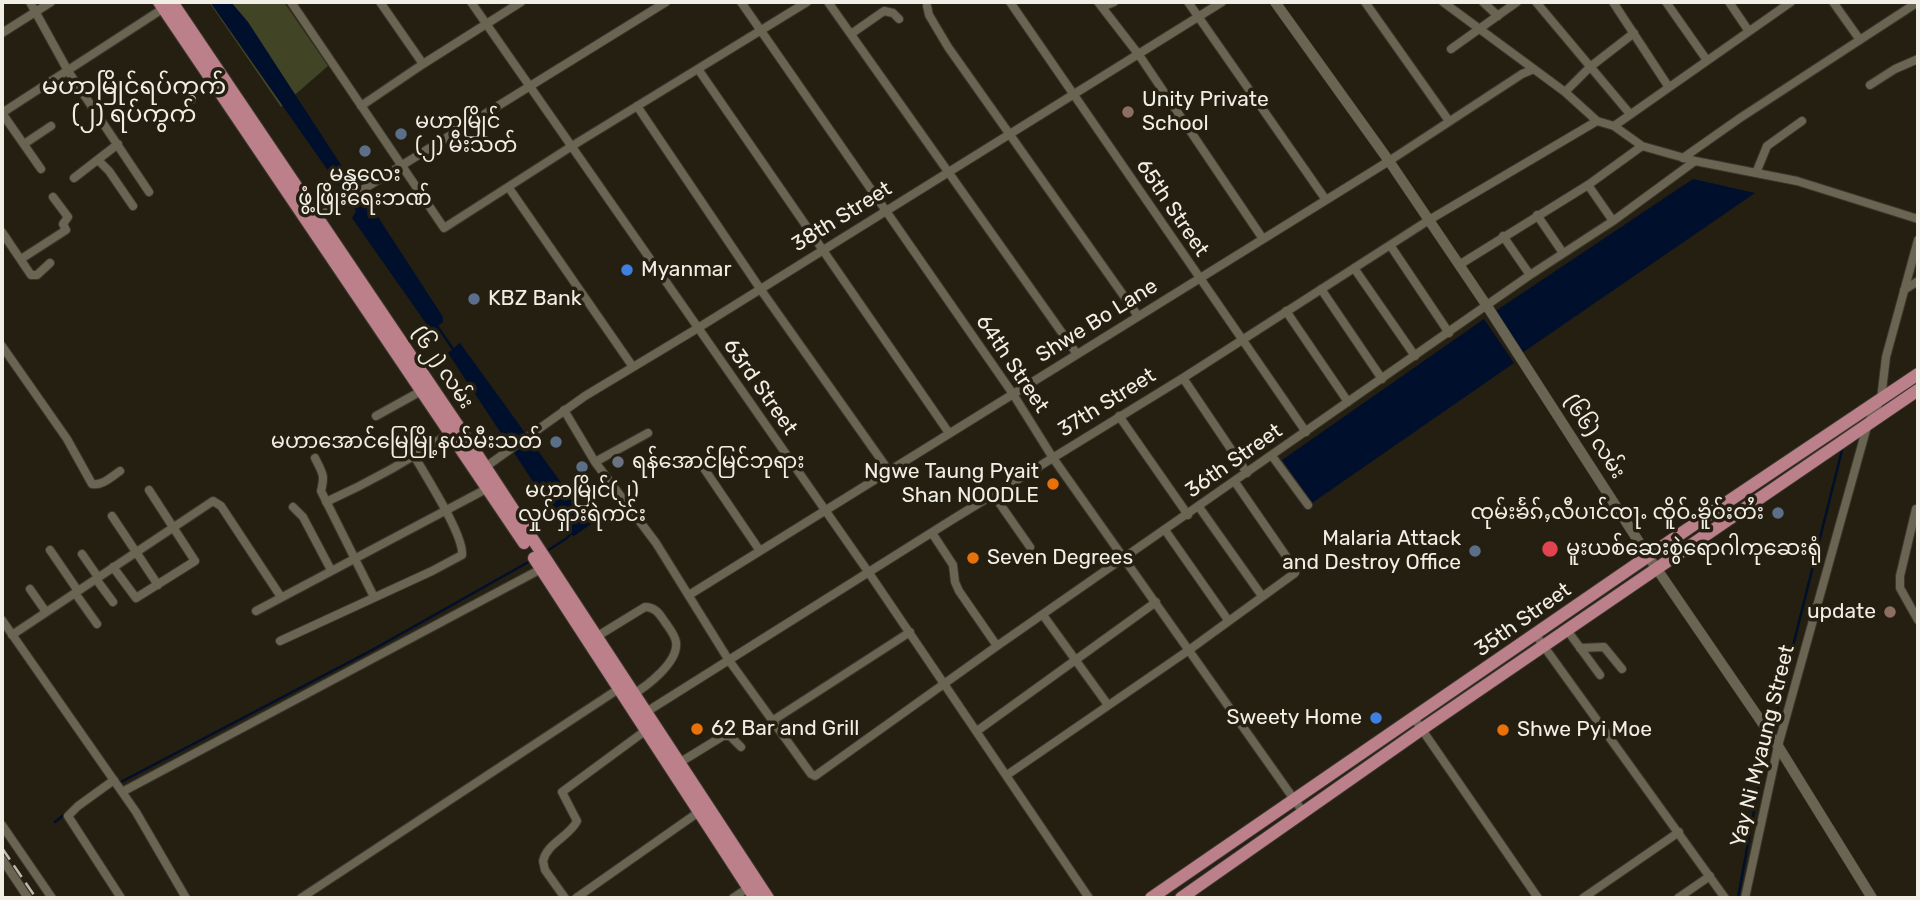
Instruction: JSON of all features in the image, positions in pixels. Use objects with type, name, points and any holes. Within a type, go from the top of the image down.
[{"type":"main road","name":"(၆၂) လမ်း","points":[[167,4],[484,468],[491,486]]},
{"type":"main road","name":"(၆၂) လမ်း","points":[[313,220],[450,433],[491,486],[642,715],[753,889],[768,898]]},
{"type":"main road","name":"35th Street","points":[[1151,898],[1918,374]]},
{"type":"main road","name":"35th Street","points":[[1181,898],[1422,729],[1918,390]]},
{"type":"main road","points":[[1761,480],[1768,492]]},
{"type":"main road","name":"(၆၂) လမ်း","points":[[539,560],[596,637],[626,692]]},
{"type":"main road","name":"(၆၂) လမ်း","points":[[650,728],[680,763],[703,809]]},
{"type":"street","points":[[30,2],[68,71],[149,192]]},
{"type":"street","points":[[2,33],[51,2]]},
{"type":"street","points":[[291,2],[444,228],[807,2]]},
{"type":"street","points":[[380,2],[423,64]]},
{"type":"street","name":"63rd Street","points":[[471,2],[910,632],[1089,898]]},
{"type":"street","points":[[361,106],[521,2]]},
{"type":"street","points":[[313,220],[666,2]]},
{"type":"street","name":"64th Street","points":[[741,2],[1013,394],[1053,458],[1303,812]]},
{"type":"street","points":[[828,2],[1077,354]]},
{"type":"street","name":"65th Street","points":[[1010,2],[1306,432]]},
{"type":"street","points":[[1114,2],[1100,4],[1139,55],[1263,239]]},
{"type":"street","points":[[1188,2],[1326,200]]},
{"type":"street","name":"38th Street","points":[[484,468],[564,410],[1222,2]]},
{"type":"street","name":"(၆၆) လမ်း","points":[[1275,2],[1389,161],[1487,306],[1648,556],[1778,746],[1872,898]]},
{"type":"street","points":[[1365,2],[1449,121]]},
{"type":"street","points":[[1443,2],[1564,92],[1597,121],[1614,126],[1642,146],[1695,161],[1797,181],[1918,219]]},
{"type":"street","points":[[1483,2],[1498,16]]},
{"type":"street","points":[[1451,49],[1517,2]]},
{"type":"street","points":[[1535,2],[1630,114]]},
{"type":"street","points":[[1613,2],[1668,86]]},
{"type":"street","points":[[1666,2],[1706,60]]},
{"type":"street","points":[[1729,2],[1748,30]]},
{"type":"street","points":[[1614,126],[1791,2]]},
{"type":"street","points":[[1833,2],[1860,40]]},
{"type":"street","points":[[1683,158],[1918,2]]},
{"type":"street","points":[[4,112],[167,4]]},
{"type":"street","points":[[927,6],[948,47],[1138,316]]},
{"type":"street","points":[[851,34],[884,11],[899,19]]},
{"type":"street","points":[[1564,92],[1590,67],[1634,33]]},
{"type":"street","points":[[1870,85],[1895,69],[1918,59]]},
{"type":"street","points":[[698,69],[949,433]]},
{"type":"street","name":"Shwe Bo Lane","points":[[689,595],[1534,69]]},
{"type":"street","points":[[2,99],[4,112],[41,169]]},
{"type":"street","points":[[637,106],[761,290],[890,471]]},
{"type":"street","name":"37th Street","points":[[642,715],[1183,378],[1429,220],[1597,121]]},
{"type":"street","points":[[1756,173],[1767,146],[1802,121]]},
{"type":"street","points":[[24,144],[51,126]]},
{"type":"street","points":[[74,178],[118,144]]},
{"type":"street","points":[[1459,265],[1588,185],[1642,146]]},
{"type":"street","points":[[98,160],[134,206]]},
{"type":"street","name":"36th Street","points":[[772,721],[813,776],[1695,161]]},
{"type":"street","points":[[1588,185],[1613,220]]},
{"type":"street","points":[[509,188],[633,367]]},
{"type":"street","points":[[21,259],[66,230],[63,224],[68,217],[52,197]]},
{"type":"street","points":[[1537,215],[1563,253]]},
{"type":"street","points":[[2,232],[32,276],[37,275],[50,263]]},
{"type":"street","points":[[1503,236],[1530,275]]},
{"type":"street","name":"Yay Ni Myaung Street","points":[[1745,898],[1778,746],[1868,423],[1881,399],[1886,357],[1918,240]]},
{"type":"street","points":[[1390,245],[1449,332]]},
{"type":"street","points":[[1354,268],[1415,356]]},
{"type":"street","points":[[1904,289],[1918,281]]},
{"type":"street","points":[[1321,289],[1382,379]]},
{"type":"street","points":[[1286,311],[1348,402]]},
{"type":"street","points":[[2,346],[67,439],[92,484],[104,482],[120,471]]},
{"type":"street","points":[[1183,378],[1247,473]]},
{"type":"street","points":[[376,416],[423,390]]},
{"type":"street","points":[[564,410],[594,462],[656,543],[728,659],[772,721],[910,632]]},
{"type":"street","points":[[1119,416],[1188,514]]},
{"type":"street","points":[[326,502],[375,480],[450,433]]},
{"type":"street","points":[[594,462],[648,433]]},
{"type":"street","points":[[1272,456],[1308,505]]},
{"type":"street","points":[[280,641],[432,572],[462,555],[462,546],[415,457]]},
{"type":"street","points":[[315,458],[324,476],[320,490],[374,597]]},
{"type":"street","points":[[701,464],[760,551]]},
{"type":"street","points":[[1007,775],[1189,650],[1296,571],[1235,482]]},
{"type":"street","points":[[256,611],[491,486]]},
{"type":"street","points":[[113,567],[136,598],[195,561],[149,490]]},
{"type":"street","points":[[993,494],[1030,547]]},
{"type":"street","points":[[12,635],[213,501],[217,503],[281,597]]},
{"type":"street","points":[[293,507],[303,517],[331,570]]},
{"type":"street","points":[[1199,507],[1262,596]]},
{"type":"street","points":[[1916,509],[1899,576],[1900,588],[1918,620]]},
{"type":"street","points":[[112,516],[158,585]]},
{"type":"street","points":[[1165,530],[1228,620]]},
{"type":"street","points":[[932,533],[953,565],[959,591],[997,646]]},
{"type":"street","points":[[50,551],[97,624]]},
{"type":"street","points":[[82,554],[113,602]]},
{"type":"street","points":[[121,898],[68,816],[78,806],[539,560]]},
{"type":"street","points":[[30,589],[47,612]]},
{"type":"street","points":[[977,730],[1156,602]]},
{"type":"street","points":[[302,898],[626,692],[658,677],[671,656],[676,641],[656,610],[651,607],[645,607],[596,637]]},
{"type":"street","points":[[1043,615],[1108,705]]},
{"type":"street","points":[[2,620],[136,812],[186,898]]},
{"type":"street","points":[[1567,630],[1600,676]]},
{"type":"street","points":[[1535,634],[1725,898]]},
{"type":"street","points":[[1580,648],[1604,647],[1622,669]]},
{"type":"street","points":[[1414,718],[1538,898]]},
{"type":"street","points":[[553,798],[650,728]]},
{"type":"street","points":[[680,763],[723,736],[733,738],[741,747]]},
{"type":"street","points":[[562,792],[577,821],[573,828],[550,848],[543,862],[545,870],[565,898]]},
{"type":"street","points":[[576,898],[703,809]]},
{"type":"street","points":[[2,825],[52,898]]},
{"type":"street","points":[[1583,898],[1679,832]]},
{"type":"street","points":[[2,860],[28,898]]},
{"type":"street","points":[[1678,898],[1710,876]]},
{"type":"street","points":[[733,898],[753,889]]},
{"type":"green space","points":[[209,2],[284,2],[328,66],[281,107]]},
{"type":"water","points":[[210,2],[231,2],[248,22],[356,188],[347,194],[343,192]]},
{"type":"water","points":[[1693,179],[1755,193],[1522,353],[1494,312]]},
{"type":"water","points":[[365,197],[443,317],[443,322],[434,329],[430,329],[352,218],[356,211],[352,205]]},
{"type":"water","points":[[1484,319],[1514,363],[1312,503],[1282,460]]},
{"type":"water","points":[[460,343],[591,524],[574,536],[567,533],[448,353]]},
{"type":"waterway","points":[[437,326],[453,349]]},
{"type":"waterway","points":[[1774,722],[1842,450]]},
{"type":"waterway","points":[[547,551],[572,532]]},
{"type":"waterway","points":[[119,783],[374,649],[532,560]]},
{"type":"waterway","points":[[1738,898],[1764,756]]},
{"type":"waterway","points":[[55,822],[65,814]]},
{"type":"railway","points":[[2,848],[36,898]]},
{"type":"place","name":"Unity Private School","points":[[1128,112]]},
{"type":"place","name":"မဟာမြိုင် (၂) မီးသတ်","points":[[401,134]]},
{"type":"place","name":"မန္တလေး ဖွံ့ဖြိုးရေးဘဏ်","points":[[365,151]]},
{"type":"place","name":"Myanmar","points":[[627,270]]},
{"type":"place","name":"KBZ Bank","points":[[474,299]]},
{"type":"place","name":"မဟာအောင်မြေမြို့နယ်မီးသတ်","points":[[556,442]]},
{"type":"place","name":"ရန်အောင်မြင်ဘုရား","points":[[618,462]]},
{"type":"place","name":"မဟာမြိုင်(၂) လှုပ်ရှားရဲကင်း","points":[[582,467]]},
{"type":"place","name":"Ngwe Taung Pyait Shan NOODLE","points":[[1053,484]]},
{"type":"place","name":"ၸုမ်းၶႅၵ်ႇလီပၢင်ၸႃႉ ၸိူဝ်ႉၶိူဝ်းတႆး","points":[[1778,513]]},
{"type":"place","name":"မူးယစ်ဆေးစွဲရောဂါကုဆေးရုံ","points":[[1550,549]]},
{"type":"place","name":"Malaria Attack and Destroy Office","points":[[1475,551]]},
{"type":"place","name":"Seven Degrees","points":[[973,558]]},
{"type":"place","name":"update","points":[[1890,612]]},
{"type":"place","name":"Sweety Home","points":[[1376,718]]},
{"type":"place","name":"62 Bar and Grill","points":[[697,729]]},
{"type":"place","name":"Shwe Pyi Moe","points":[[1503,730]]},
{"type":"district","name":"မဟာမြိုင်ရပ်ကွက် (၂) ရပ်ကွက်","points":[[134,101]]}]
